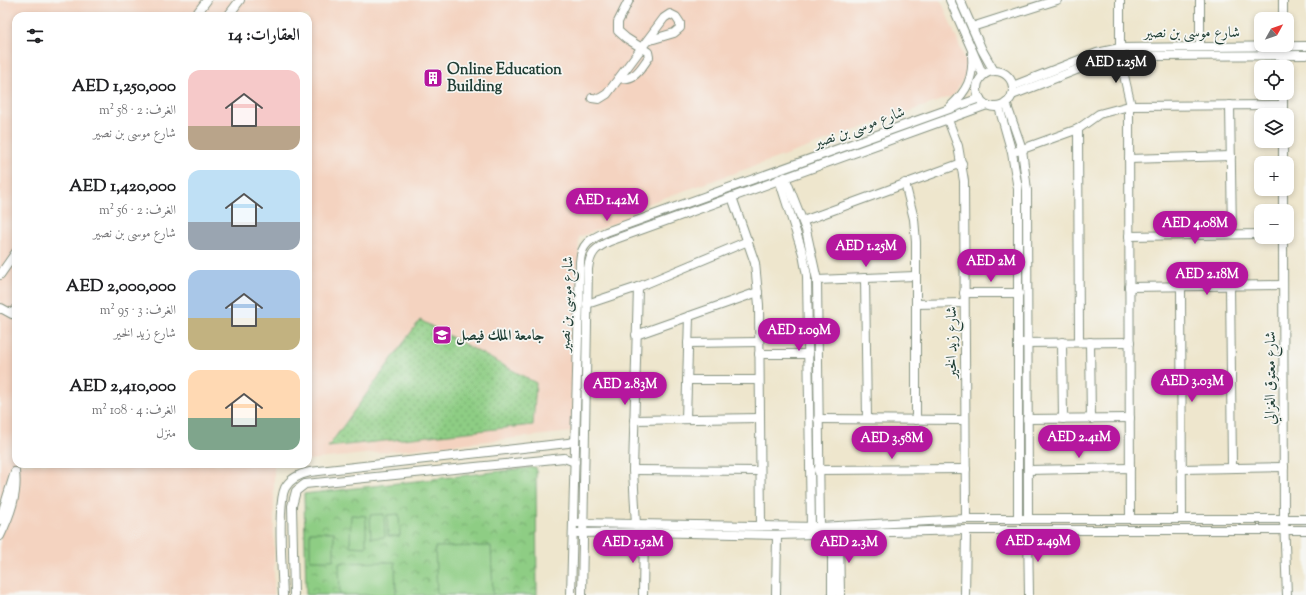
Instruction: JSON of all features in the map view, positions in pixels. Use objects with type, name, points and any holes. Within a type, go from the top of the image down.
[{"type":"street","points":[[198,12],[207,0]]},
{"type":"street","points":[[231,12],[240,0]]},
{"type":"street","points":[[592,98],[602,98],[620,78],[645,45],[626,38],[618,31],[618,22],[630,0]]},
{"type":"street","points":[[950,0],[983,75]]},
{"type":"street","points":[[960,0],[988,63],[994,71]]},
{"type":"street","points":[[972,27],[1057,0]]},
{"type":"street","points":[[1120,0],[1123,47]]},
{"type":"street","points":[[1123,47],[1124,0]]},
{"type":"street","points":[[1200,0],[1200,46]]},
{"type":"street","points":[[1283,0],[1283,12]]},
{"type":"street","name":"شارع موسى بن نصير","points":[[1013,86],[1097,53],[1123,47],[1254,46]]},
{"type":"street","name":"شارع موسى بن نصير","points":[[1294,46],[1306,46]]},
{"type":"street","points":[[945,111],[963,94],[971,79],[973,67],[971,48]]},
{"type":"street","name":"شارع موسى بن نصير","points":[[1012,95],[1084,67],[1120,58],[1155,56],[1306,56]]},
{"type":"street","points":[[1120,58],[1130,106],[1130,519]]},
{"type":"street","points":[[994,71],[1005,74],[1010,78],[1013,86],[1012,95],[1002,105],[987,105],[980,98],[977,85],[983,75],[994,71]]},
{"type":"street","name":"شارع موسى بن نصير","points":[[571,595],[580,254],[588,241],[606,232],[980,98]]},
{"type":"street","points":[[1283,100],[1283,108]]},
{"type":"street","points":[[1012,152],[1078,129],[1099,114],[1130,106],[1283,104]]},
{"type":"street","name":"شارع موسى بن نصير","points":[[582,595],[582,523],[589,259],[594,250],[610,241],[987,105]]},
{"type":"street","points":[[1002,105],[1022,149],[1027,190],[1018,519]]},
{"type":"street","points":[[1002,105],[1018,190],[1019,293],[1027,419],[1028,519]]},
{"type":"street","points":[[1230,105],[1232,234]]},
{"type":"street","name":"شارع زيد الخير","points":[[948,120],[962,163],[966,519]]},
{"type":"street","points":[[1078,129],[1079,342]]},
{"type":"street","points":[[1129,159],[1231,156]]},
{"type":"street","points":[[803,221],[962,163]]},
{"type":"street","points":[[782,178],[803,221],[817,280],[813,338],[809,354],[811,526]]},
{"type":"street","points":[[782,178],[808,276],[818,419],[820,527]]},
{"type":"street","points":[[906,183],[914,219],[916,242],[916,420]]},
{"type":"street","points":[[732,197],[755,263],[758,292],[761,526]]},
{"type":"street","points":[[1129,236],[1254,234]]},
{"type":"street","points":[[588,304],[638,287],[748,241]]},
{"type":"street","name":"شارع معتوق الغزالي","points":[[1283,244],[1284,530],[1287,595]]},
{"type":"street","points":[[0,275],[12,258]]},
{"type":"street","points":[[817,280],[915,276]]},
{"type":"street","points":[[865,278],[867,419]]},
{"type":"street","points":[[1230,285],[1232,468]]},
{"type":"street","points":[[1129,287],[1284,285]]},
{"type":"street","points":[[1181,286],[1182,519]]},
{"type":"street","points":[[636,525],[633,470],[638,287]]},
{"type":"street","points":[[636,335],[758,292]]},
{"type":"street","points":[[964,293],[1019,293]]},
{"type":"street","points":[[916,304],[964,303]]},
{"type":"street","points":[[0,310],[1,308],[12,314]]},
{"type":"street","points":[[686,419],[689,316]]},
{"type":"street","points":[[688,343],[759,342]]},
{"type":"street","points":[[1062,342],[1063,419]]},
{"type":"street","points":[[1090,342],[1091,419]]},
{"type":"street","points":[[1023,343],[1130,342]]},
{"type":"street","points":[[759,354],[809,354]]},
{"type":"street","points":[[687,380],[759,380]]},
{"type":"street","points":[[634,420],[760,418]]},
{"type":"street","points":[[1027,419],[1130,418]]},
{"type":"street","points":[[818,419],[965,420]]},
{"type":"street","points":[[283,595],[281,506],[285,488],[297,476],[310,472],[568,444],[575,441]]},
{"type":"street","points":[[294,595],[292,506],[296,491],[305,484],[564,458],[575,462]]},
{"type":"street","points":[[1182,469],[1284,466]]},
{"type":"street","points":[[1028,470],[1130,468]]},
{"type":"street","points":[[818,470],[966,469]]},
{"type":"street","points":[[633,470],[760,471]]},
{"type":"street","points":[[0,520],[16,472],[17,485],[13,501],[0,536]]},
{"type":"street","points":[[573,523],[820,527],[966,519],[1306,519]]},
{"type":"street","points":[[573,533],[644,532],[777,535],[966,530],[1306,530]]},
{"type":"street","points":[[965,595],[966,530]]},
{"type":"street","points":[[1028,530],[1029,595]]},
{"type":"street","points":[[643,595],[644,532]]},
{"type":"street","points":[[832,595],[836,533]]},
{"type":"street","points":[[836,533],[840,595]]},
{"type":"street","points":[[776,595],[777,535]]},
{"type":"shaded area","name":"جامعة الملك فيصل","points":[[0,0],[941,0],[969,69],[953,96],[635,208],[632,216],[579,237],[572,432],[312,460],[312,12],[12,12],[12,468],[274,468],[274,595],[0,595]]},
{"type":"green space","points":[[420,320],[536,383],[533,425],[328,447]]},
{"type":"green space","points":[[536,467],[537,595],[306,595],[304,494]]},
{"type":"green space","points":[[384,514],[385,537],[371,538],[370,515]]},
{"type":"green space","points":[[399,514],[400,536],[388,536],[387,515]]},
{"type":"green space","points":[[351,515],[366,516],[366,547],[350,546]]},
{"type":"green space","points":[[310,532],[334,532],[334,560],[310,560]]},
{"type":"green space","points":[[491,546],[493,595],[437,595],[435,547]]},
{"type":"green space","points":[[395,562],[396,595],[340,595],[339,563]]},
{"type":"place","name":"Online Education Building","points":[[433,78]]},
{"type":"place","name":"جامعة الملك فيصل","points":[[442,335]]}]
